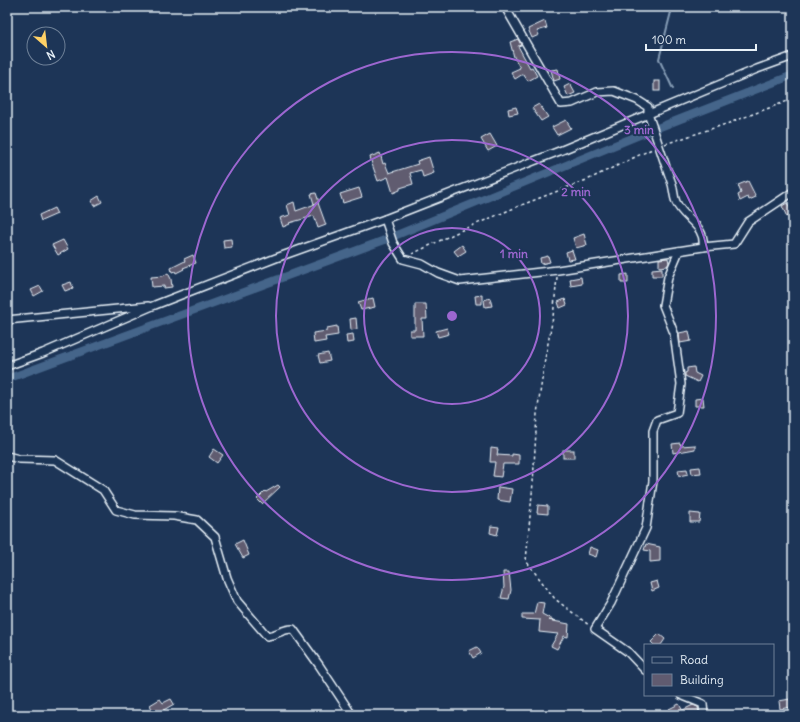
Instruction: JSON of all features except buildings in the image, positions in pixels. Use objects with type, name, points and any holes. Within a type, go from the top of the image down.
[{"type":"street","points":[[505,7],[561,104],[572,103],[596,92],[614,91],[637,100],[648,107],[648,114],[667,172],[672,182],[673,194],[676,203],[702,232],[704,239],[703,247]]},
{"type":"street","points":[[7,366],[43,353],[155,305],[276,258],[386,222],[793,56]]},
{"type":"street","points":[[386,222],[393,243],[403,258],[422,264],[438,273],[460,281],[558,270],[703,247],[734,244],[748,222],[793,192]]},
{"type":"street","points":[[644,669],[628,652],[595,629],[611,604],[646,528],[653,481],[653,431],[658,420],[677,413],[681,384],[674,333],[663,306],[668,277],[679,251]]},
{"type":"street","points":[[7,320],[155,305]]},
{"type":"street","points":[[7,456],[19,459],[55,460],[103,490],[116,510],[135,516],[174,516],[198,520],[215,537],[227,578],[237,600],[267,636],[276,635],[284,629],[293,629],[352,715]]},
{"type":"street","points":[[683,696],[703,704],[704,715]]},
{"type":"path","points":[[403,258],[462,230],[589,179],[659,146],[729,123],[793,99]]},
{"type":"path","points":[[558,270],[554,317],[545,359],[537,414],[526,562],[555,599],[595,629]]},
{"type":"waterway","points":[[668,7],[671,12],[659,59],[673,89]]},
{"type":"waterway","points":[[7,379],[382,241],[637,136],[793,75]]}]
